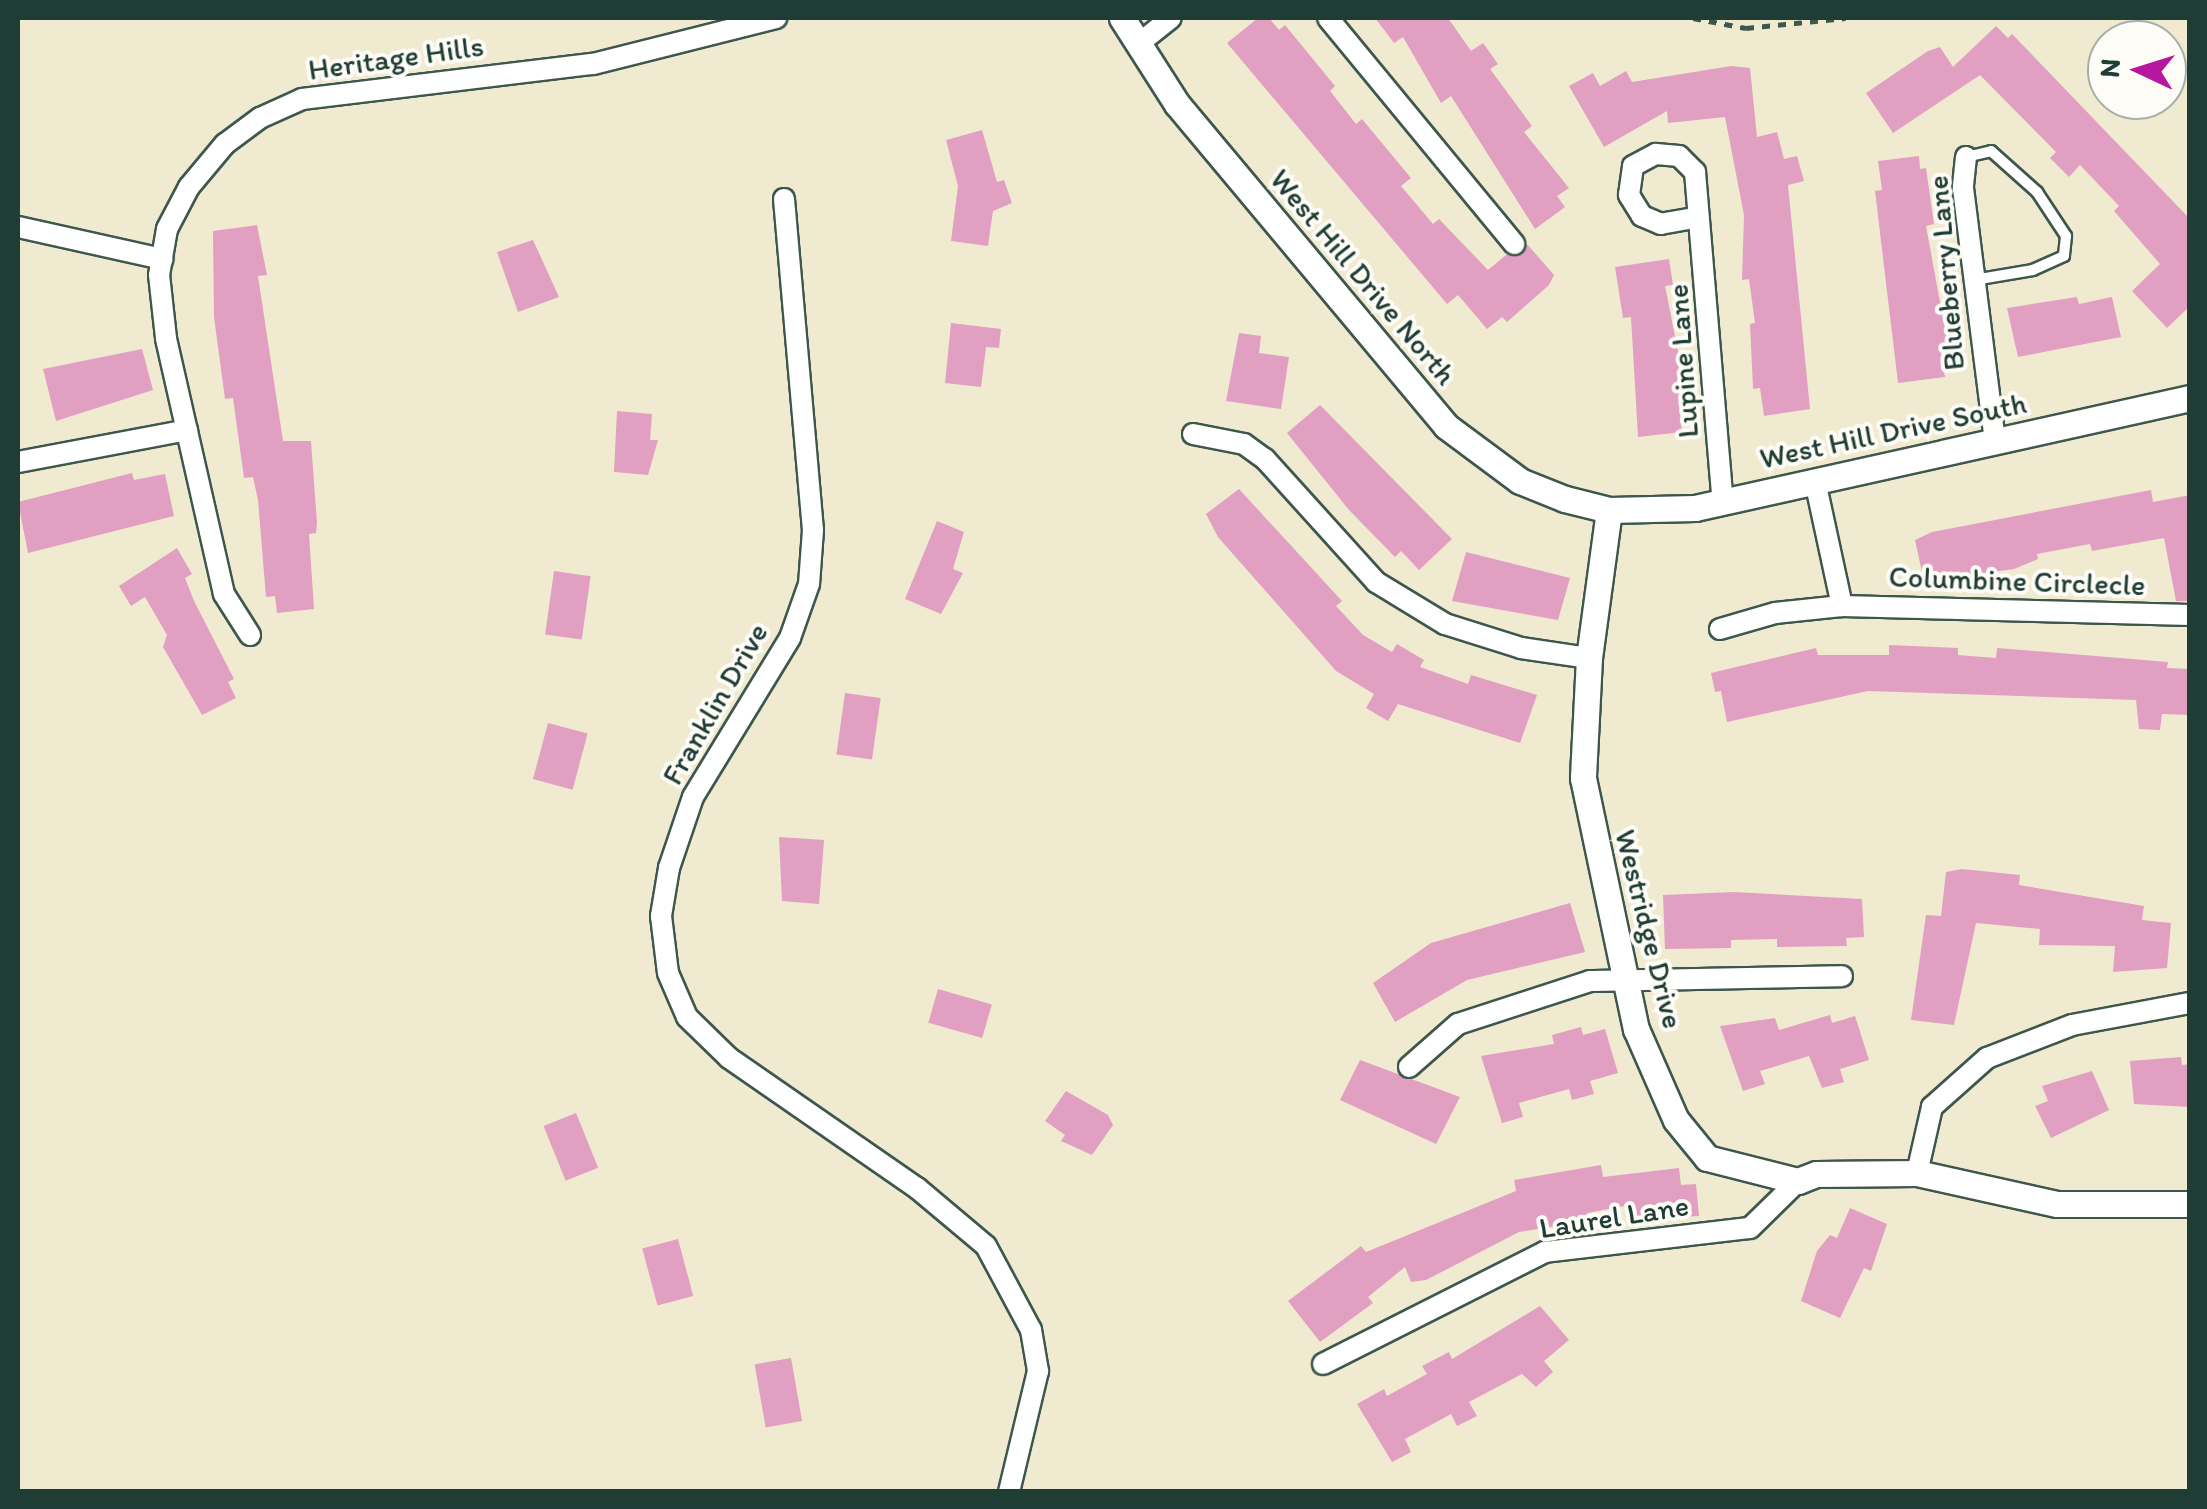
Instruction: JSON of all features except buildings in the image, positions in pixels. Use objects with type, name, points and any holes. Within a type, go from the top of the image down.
[{"type":"street","name":"Heritage Hills","points":[[250,636],[224,594],[166,338],[162,259],[167,229],[189,187],[226,144],[260,118],[302,99],[593,64],[776,18]]},
{"type":"street","name":"West Hill Drive North","points":[[1122,18],[1178,104],[1446,426],[1520,481],[1609,510]]},
{"type":"street","points":[[1137,45],[1171,18]]},
{"type":"street","points":[[1328,18],[1514,244]]},
{"type":"street","name":"Blueberry Lane","points":[[1966,158],[1974,280],[1995,442]]},
{"type":"street","name":"Franklin Drive","points":[[784,199],[812,530],[809,584],[790,638],[693,797],[669,868],[662,916],[668,973],[688,1017],[729,1058],[916,1188],[986,1246],[1031,1330],[1038,1371],[1008,1492]]},
{"type":"street","name":"Lupine Lane","points":[[1694,218],[1708,272],[1723,502]]},
{"type":"street","points":[[18,226],[162,259]]},
{"type":"street","name":"West Hill Drive South","points":[[1609,510],[1671,511],[1723,502],[2190,398]]},
{"type":"street","points":[[18,462],[187,430]]},
{"type":"street","points":[[1193,434],[1244,444],[1265,459],[1376,582],[1445,624],[1521,648],[1588,658]]},
{"type":"street","points":[[1815,481],[1842,606]]},
{"type":"street","name":"Westridge Drive","points":[[1609,510],[1588,658],[1583,778],[1636,1029],[1676,1120],[1708,1158],[1798,1181],[1816,1174],[1917,1173],[2057,1204],[2190,1204]]},
{"type":"street","name":"Columbine Circlecle","points":[[1720,629],[1775,613],[1842,606],[2190,615]]},
{"type":"street","points":[[1409,1066],[1458,1024],[1590,981],[1842,976]]},
{"type":"street","points":[[1917,1173],[1932,1107],[1987,1058],[2072,1026],[2190,1003]]},
{"type":"street","name":"Laurel Lane","points":[[1323,1364],[1545,1252],[1750,1228],[1798,1181]]},
{"type":"lane","points":[[1966,158],[1991,151],[2037,192],[2066,236],[2064,256],[2032,270],[1974,280]]},
{"type":"path","points":[[1692,18],[1746,28],[1845,18]]}]
